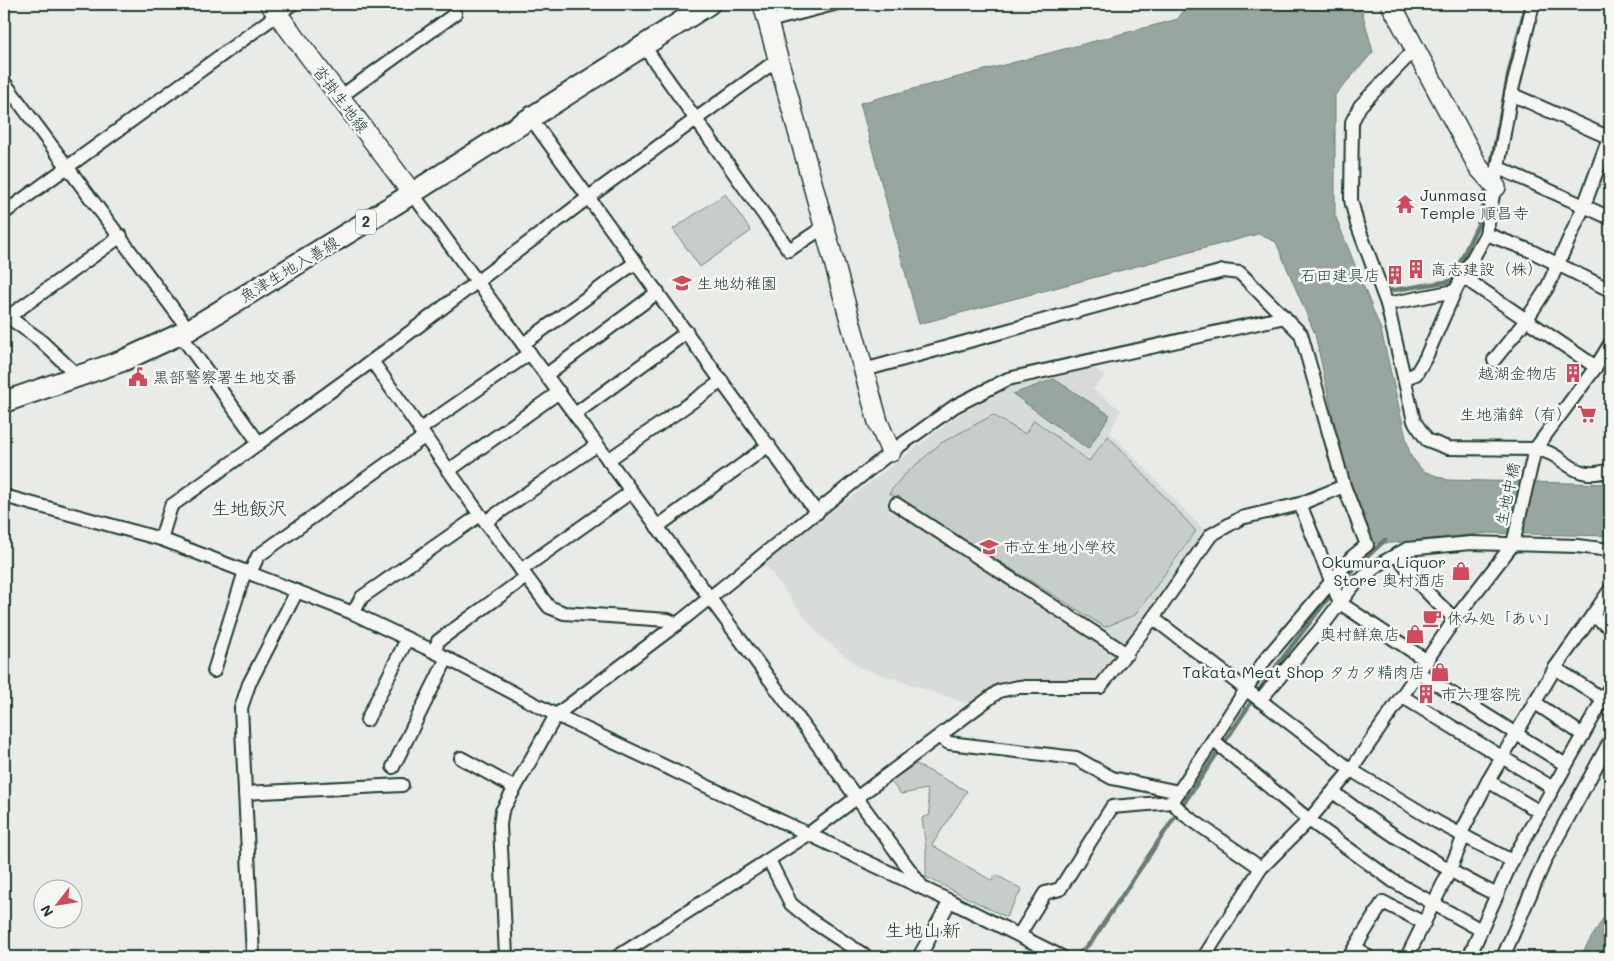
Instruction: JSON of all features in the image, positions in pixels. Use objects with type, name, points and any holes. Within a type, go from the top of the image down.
[{"type":"main road","name":"魚津生地入善線","points":[[4,402],[80,377],[185,332],[412,193],[708,4]]},
{"type":"street","points":[[834,4],[766,12],[878,422],[891,452]]},
{"type":"street","points":[[1391,4],[1479,168],[1496,187]]},
{"type":"street","points":[[1405,378],[1416,374],[1455,291],[1486,234],[1496,187],[1511,94],[1534,4]]},
{"type":"street","points":[[4,213],[67,168],[280,7]]},
{"type":"street","name":"沓掛生地線","points":[[280,7],[340,97],[412,193]]},
{"type":"street","points":[[340,97],[455,14]]},
{"type":"street","points":[[643,45],[789,250],[824,227]]},
{"type":"street","points":[[1415,49],[1360,106],[1352,122],[1352,200],[1357,224],[1387,304],[1414,421],[1427,440],[1448,448],[1533,453],[1549,451],[1573,470],[1586,473],[1610,470]]},
{"type":"street","points":[[161,539],[171,506],[372,361],[589,197],[770,65],[780,62]]},
{"type":"street","points":[[4,82],[120,236],[259,443]]},
{"type":"street","points":[[1494,360],[1527,319],[1547,288],[1584,206],[1610,138],[1511,94]]},
{"type":"street","points":[[530,117],[817,512]]},
{"type":"street","points":[[1499,168],[1610,218]]},
{"type":"street","points":[[412,193],[924,889]]},
{"type":"street","points":[[1486,234],[1528,250],[1610,290]]},
{"type":"street","points":[[80,377],[39,339],[6,315],[120,236]]},
{"type":"street","points":[[214,671],[248,572],[258,556],[422,433],[636,262]]},
{"type":"street","points":[[864,370],[1223,270],[1240,273],[1301,334],[1344,486],[1367,545],[1352,557],[1265,660],[1175,797],[1112,807],[1060,889],[1045,893],[1019,935]]},
{"type":"street","points":[[1464,276],[1596,367]]},
{"type":"street","points":[[1387,304],[1455,291]]},
{"type":"street","points":[[546,375],[658,292]]},
{"type":"street","points":[[506,957],[500,825],[502,810],[556,715],[677,624],[891,452],[955,406],[1008,379],[1285,317]]},
{"type":"street","points":[[575,414],[687,332]]},
{"type":"street","points":[[1533,453],[1596,367],[1610,344]]},
{"type":"street","points":[[372,361],[448,471],[549,607],[564,613],[668,620],[677,624]]},
{"type":"street","points":[[608,460],[722,381]]},
{"type":"street","points":[[448,471],[559,392]]},
{"type":"street","points":[[354,613],[362,597],[597,445]]},
{"type":"street","points":[[656,527],[769,445]]},
{"type":"street","name":"生地中橋","points":[[1514,540],[1533,453]]},
{"type":"street","points":[[617,957],[807,835],[999,691],[1018,687],[1100,687],[1127,654],[1211,535],[1241,518],[1300,504],[1344,486]]},
{"type":"street","points":[[435,652],[438,641],[631,492]]},
{"type":"street","points":[[4,496],[161,539],[354,613],[447,658],[556,715],[950,901],[1062,957]]},
{"type":"street","points":[[896,504],[1127,654]]},
{"type":"street","points":[[1300,504],[1340,603],[1427,660]]},
{"type":"street","points":[[1204,957],[1261,868],[1309,820],[1351,770],[1455,619],[1514,540]]},
{"type":"street","points":[[1260,700],[1352,587],[1378,565],[1407,549],[1471,542],[1514,540],[1610,550]]},
{"type":"street","points":[[1397,554],[1425,592],[1455,619]]},
{"type":"street","points":[[1407,957],[1449,872],[1462,836],[1488,781],[1555,668],[1610,590]]},
{"type":"street","points":[[252,957],[241,708],[249,684],[297,591]]},
{"type":"street","points":[[1592,616],[1610,627]]},
{"type":"street","points":[[1153,618],[1351,770],[1462,836],[1512,861]]},
{"type":"street","points":[[367,720],[407,639]]},
{"type":"street","points":[[393,768],[447,658]]},
{"type":"street","points":[[1555,668],[1603,699]]},
{"type":"street","points":[[1419,673],[1566,764]]},
{"type":"street","points":[[1469,957],[1512,861],[1610,687]]},
{"type":"street","points":[[1403,697],[1553,788]]},
{"type":"street","points":[[1534,702],[1582,735]]},
{"type":"street","points":[[939,737],[950,743],[1076,758],[1112,778],[1175,797],[1192,820],[1261,868]]},
{"type":"street","points":[[1213,740],[1309,820],[1393,881],[1481,930]]},
{"type":"street","points":[[1503,957],[1546,858],[1610,740]]},
{"type":"street","points":[[461,758],[515,788]]},
{"type":"street","points":[[1488,781],[1540,812]]},
{"type":"street","points":[[245,793],[402,785]]},
{"type":"street","points":[[1333,792],[1374,823],[1449,872],[1497,895]]},
{"type":"street","points":[[769,860],[791,904],[812,921],[867,957]]},
{"type":"street","points":[[919,957],[950,901]]},
{"type":"street","points":[[1368,957],[1352,952],[1384,902],[1424,923]]},
{"type":"shaded area","points":[[1187,4],[1360,4],[1373,52],[1335,95],[1335,215],[1381,330],[1410,455],[1423,471],[1448,480],[1610,484],[1610,536],[1488,533],[1392,543],[1373,543],[1343,463],[1315,334],[1276,242],[1258,234],[919,324],[860,103],[1178,19]]},
{"type":"shaded area","points":[[725,194],[751,231],[700,267],[673,229]]},
{"type":"shaded area","name":"市立生地小学校","points":[[1093,367],[1105,376],[1093,389],[1121,410],[1110,432],[1204,530],[1160,600],[1097,681],[1024,687],[969,704],[859,667],[817,633],[764,563],[956,417],[1005,388]]},
{"type":"shaded area","points":[[1054,379],[1110,415],[1088,449],[1013,394]]},
{"type":"shaded area","points":[[993,415],[1025,434],[1034,420],[1089,461],[1108,436],[1196,531],[1135,615],[1105,627],[889,493],[903,476],[941,443]]},
{"type":"shaded area","points":[[916,764],[967,791],[932,845],[992,881],[996,875],[1022,889],[1006,917],[926,877],[926,849],[922,818],[930,815],[927,789],[901,794],[890,781]]},
{"type":"shaded area","points":[[1610,907],[1610,957],[1580,957],[1581,955]]},
{"type":"waterway","points":[[1490,171],[1509,71],[1526,4]]},
{"type":"waterway","points":[[1388,291],[1451,281],[1481,218],[1487,186]]},
{"type":"waterway","points":[[1076,957],[1092,941],[1268,677],[1343,579],[1385,540]]},
{"type":"place","name":"Junmasa Temple 順昌寺","points":[[1405,204]]},
{"type":"place","name":"高志建設（株）","points":[[1416,269]]},
{"type":"place","name":"石田建具店","points":[[1395,275]]},
{"type":"place","name":"生地幼稚園","points":[[682,283]]},
{"type":"place","name":"越湖金物店","points":[[1573,373]]},
{"type":"place","name":"黒部警察署生地交番","points":[[138,377]]},
{"type":"place","name":"生地蒲鉾（有）","points":[[1587,414]]},
{"type":"place","name":"市立生地小学校","points":[[989,547]]},
{"type":"place","name":"Okumura Liquor Store 奥村酒店","points":[[1461,571]]},
{"type":"place","name":"休み処「あい」","points":[[1432,618]]},
{"type":"place","name":"奥村鮮魚店","points":[[1415,634]]},
{"type":"place","name":"Takata Meat Shop タカタ精肉店","points":[[1440,672]]},
{"type":"place","name":"市六理容院","points":[[1426,694]]},
{"type":"district","name":"生地飯沢","points":[[249,508]]},
{"type":"district","name":"生地山新","points":[[923,930]]}]
